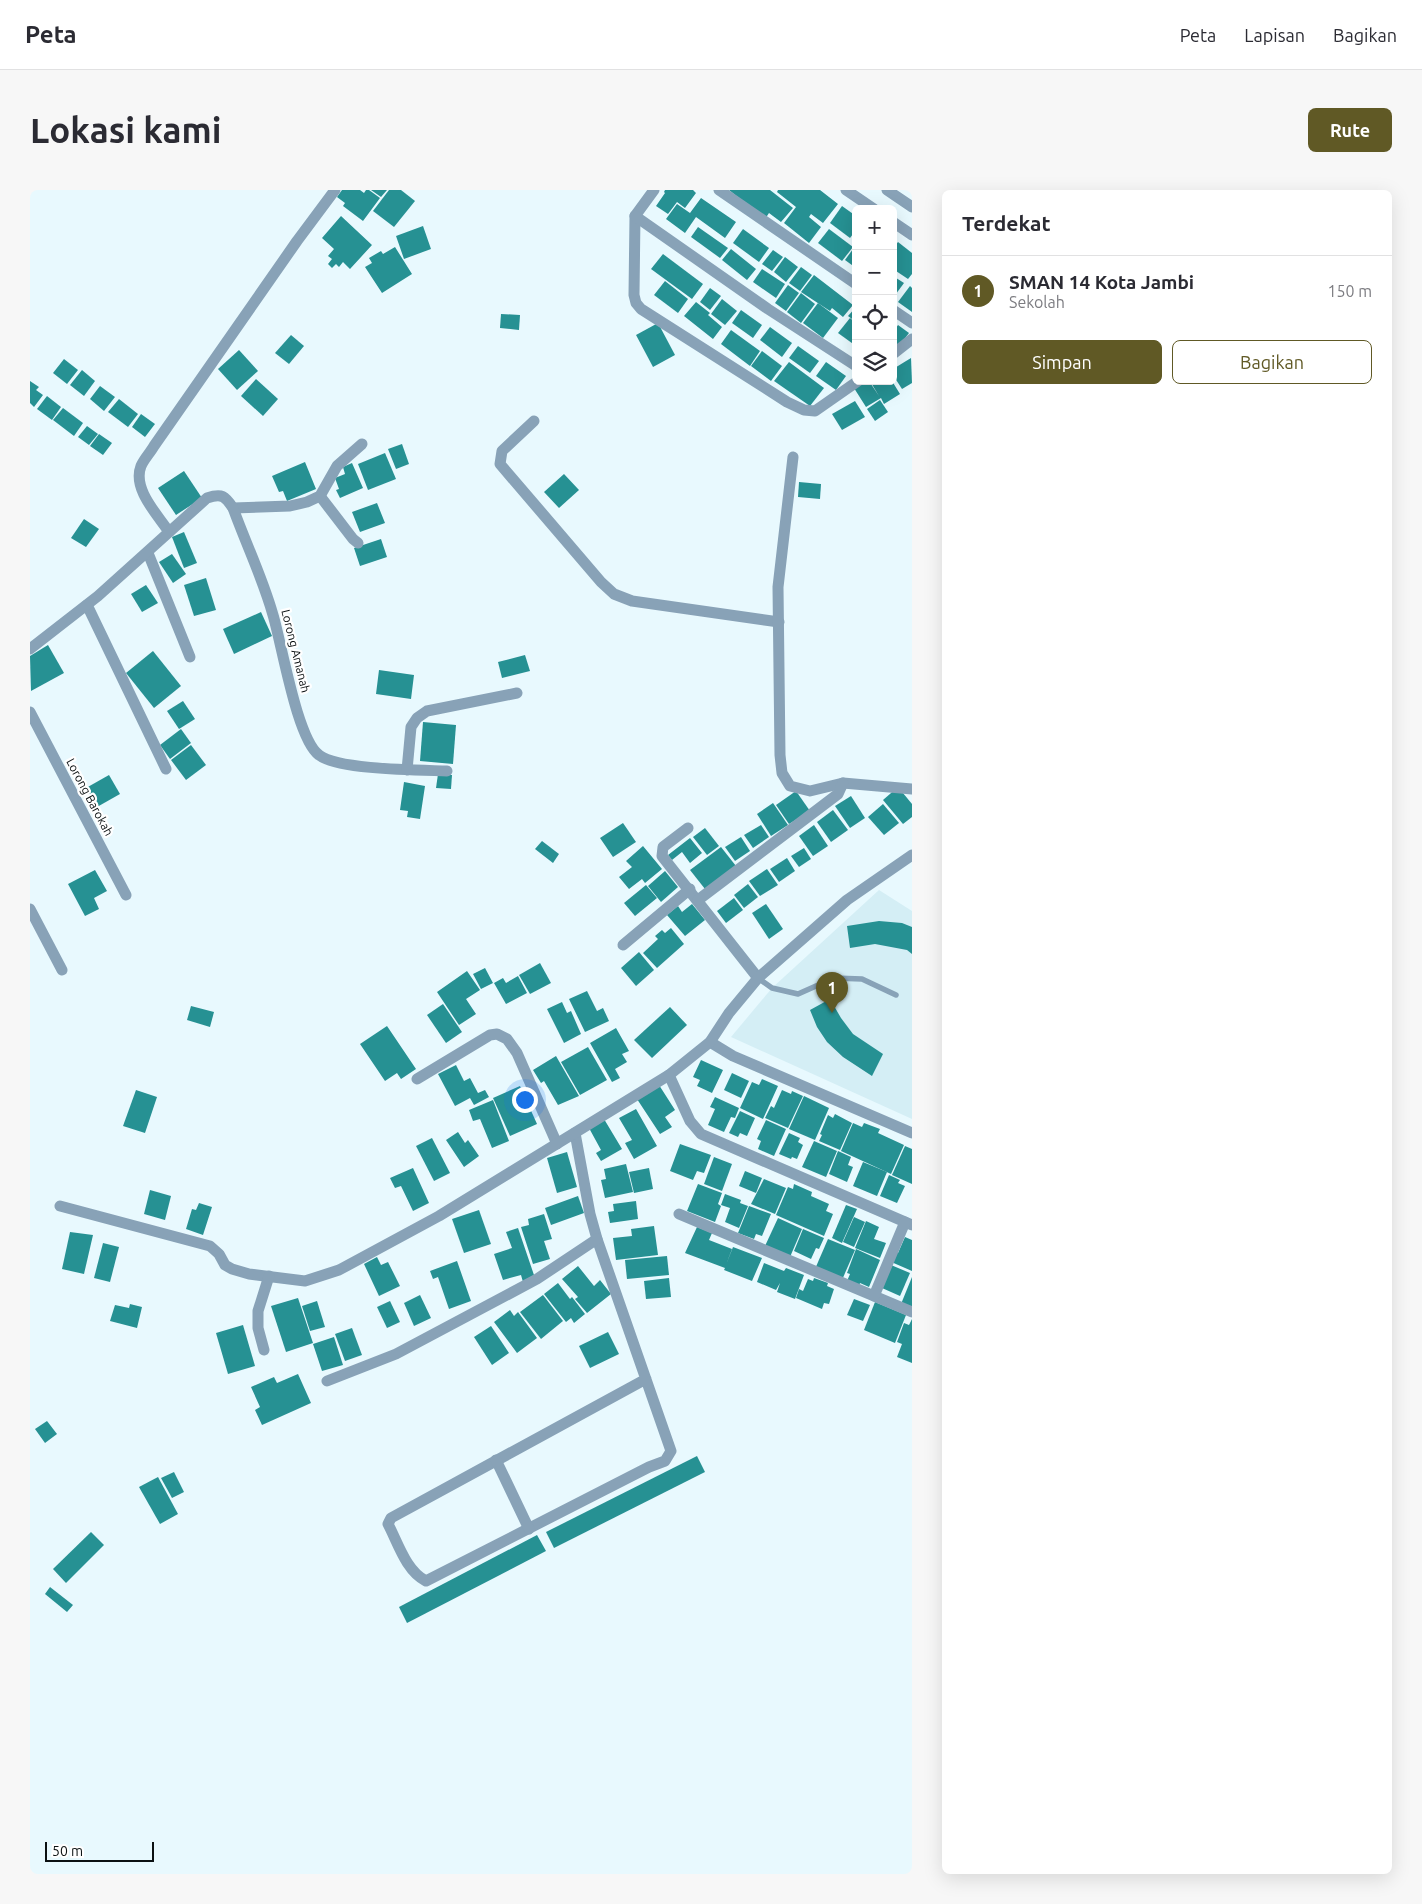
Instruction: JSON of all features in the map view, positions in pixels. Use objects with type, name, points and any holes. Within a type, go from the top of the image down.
[{"type":"street","points":[[170,532],[144,493],[139,479],[141,467],[297,241],[335,190]]},
{"type":"street","points":[[654,190],[635,216],[634,295],[636,303],[641,309],[787,402],[804,410],[815,410],[852,385]]},
{"type":"street","points":[[719,190],[852,281]]},
{"type":"street","points":[[846,190],[868,205]]},
{"type":"street","points":[[887,190],[912,207]]},
{"type":"street","points":[[635,216],[768,309],[852,363]]},
{"type":"street","points":[[897,225],[912,235]]},
{"type":"street","points":[[897,313],[912,323]]},
{"type":"street","points":[[897,351],[912,340]]},
{"type":"street","points":[[534,421],[502,451],[500,464],[601,582],[614,594],[632,601],[779,622]]},
{"type":"street","points":[[30,649],[87,605],[208,498],[216,495],[226,498],[233,508],[290,506],[307,502],[320,496],[337,466],[362,444]]},
{"type":"street","points":[[793,457],[778,587],[780,754],[782,773],[790,786],[810,791],[843,783],[912,789]]},
{"type":"street","points":[[320,496],[358,543]]},
{"type":"street","name":"Lorong Amanah","points":[[233,508],[273,614],[298,715],[312,749],[325,759],[340,762],[407,770],[447,771]]},
{"type":"street","points":[[148,552],[190,657]]},
{"type":"street","points":[[87,605],[166,769]]},
{"type":"street","points":[[407,770],[411,727],[417,718],[426,711],[516,693]]},
{"type":"street","name":"Lorong Barokah","points":[[30,712],[126,895]]},
{"type":"street","points":[[698,900],[838,794],[843,783]]},
{"type":"street","points":[[688,828],[662,847],[662,856],[690,889],[758,978]]},
{"type":"street","points":[[60,1206],[210,1246],[226,1265],[232,1269],[249,1274],[305,1282],[339,1270],[439,1216],[669,1075],[710,1042],[729,1013],[758,978],[847,900],[912,855]]},
{"type":"street","points":[[623,945],[690,889]]},
{"type":"street","points":[[30,909],[62,970]]},
{"type":"street","points":[[417,1079],[490,1035],[497,1034],[508,1038],[557,1144]]},
{"type":"street","points":[[710,1042],[733,1056],[912,1133]]},
{"type":"street","points":[[669,1075],[690,1121],[701,1134],[908,1223],[874,1296]]},
{"type":"street","points":[[575,1133],[590,1214],[671,1451],[665,1461],[649,1467],[426,1581],[419,1578],[411,1570],[388,1524],[391,1518],[646,1379]]},
{"type":"street","points":[[679,1214],[912,1312]]},
{"type":"street","points":[[327,1381],[396,1354],[537,1278],[598,1239]]},
{"type":"street","points":[[264,1350],[258,1328],[258,1311],[269,1276]]},
{"type":"street","points":[[496,1460],[529,1529]]},
{"type":"lane","points":[[758,978],[772,988],[798,994],[834,978],[862,979],[896,995]]},
{"type":"shaded area","points":[[879,890],[912,911],[912,1119],[731,1037],[772,988]]},
{"type":"building","points":[[342,190],[360,190],[364,193],[366,190],[369,190],[380,198],[363,221],[343,206],[345,203],[337,197]]},
{"type":"building","points":[[371,190],[387,190],[381,197]]},
{"type":"building","points":[[389,190],[401,190],[415,201],[394,227],[373,211]]},
{"type":"building","points":[[665,190],[693,190],[696,193],[685,208],[677,202],[668,214],[656,206]]},
{"type":"building","points":[[729,190],[770,190],[793,208],[781,222],[769,213],[765,219]]},
{"type":"building","points":[[778,190],[820,190],[838,204],[823,223],[811,214],[809,217],[821,227],[809,243],[784,223],[796,207],[777,192]]},
{"type":"building","points":[[701,198],[736,222],[725,238],[696,217],[685,233],[666,219],[677,204],[690,213]]},
{"type":"building","points":[[842,206],[852,213],[852,235],[850,238],[830,223]]},
{"type":"building","points":[[341,216],[372,245],[350,269],[343,262],[339,267],[336,264],[332,268],[328,264],[332,259],[328,256],[334,249],[322,238]]},
{"type":"building","points":[[423,226],[431,249],[404,259],[396,236]]},
{"type":"building","points":[[698,227],[728,248],[720,258],[691,237]]},
{"type":"building","points":[[743,229],[769,248],[759,262],[733,243]]},
{"type":"building","points":[[829,229],[852,246],[852,248],[842,261],[818,243]]},
{"type":"building","points":[[898,242],[912,253],[912,274],[908,279],[897,272]]},
{"type":"building","points":[[395,247],[412,274],[382,293],[365,267],[372,263],[369,258],[381,251],[383,254]]},
{"type":"building","points":[[731,249],[756,269],[747,280],[722,260]]},
{"type":"building","points":[[773,250],[783,257],[772,271],[762,264]]},
{"type":"building","points":[[852,250],[852,265],[845,260]]},
{"type":"building","points":[[663,254],[703,284],[692,299],[651,269]]},
{"type":"building","points":[[785,257],[798,267],[786,282],[774,272]]},
{"type":"building","points":[[801,267],[812,275],[800,291],[789,283]]},
{"type":"building","points":[[762,269],[785,284],[776,298],[753,282]]},
{"type":"building","points":[[814,275],[852,304],[852,306],[843,317],[832,308],[830,311],[801,292]]},
{"type":"building","points":[[897,279],[904,283],[897,293]]},
{"type":"building","points":[[665,281],[688,299],[678,313],[654,295]]},
{"type":"building","points":[[788,285],[799,293],[786,311],[775,303]]},
{"type":"building","points":[[910,286],[912,288],[912,312],[898,302]]},
{"type":"building","points":[[710,288],[721,296],[710,310],[700,302]]},
{"type":"building","points":[[801,293],[815,304],[801,323],[787,312]]},
{"type":"building","points":[[722,299],[737,311],[725,325],[711,314]]},
{"type":"building","points":[[696,302],[710,313],[708,315],[722,327],[713,339],[684,316]]},
{"type":"building","points":[[818,303],[838,318],[823,338],[803,323]]},
{"type":"building","points":[[741,310],[762,325],[753,338],[732,323]]},
{"type":"building","points":[[501,314],[520,315],[519,330],[500,328]]},
{"type":"building","points":[[850,318],[852,320],[852,343],[838,333]]},
{"type":"building","points":[[658,323],[675,355],[653,367],[636,335]]},
{"type":"building","points":[[898,325],[909,333],[897,349],[897,340]]},
{"type":"building","points":[[770,327],[792,343],[782,357],[760,340]]},
{"type":"building","points":[[731,330],[760,351],[750,366],[721,344]]},
{"type":"building","points":[[291,335],[304,346],[289,364],[275,353]]},
{"type":"building","points":[[798,346],[819,361],[810,373],[789,358]]},
{"type":"building","points":[[239,350],[258,371],[237,390],[218,369]]},
{"type":"building","points":[[762,351],[782,366],[771,381],[751,366]]},
{"type":"building","points":[[911,358],[912,383],[902,389],[897,381],[897,367]]},
{"type":"building","points":[[64,359],[78,370],[67,384],[53,373]]},
{"type":"building","points":[[789,362],[824,388],[810,406],[774,381]]},
{"type":"building","points":[[826,362],[846,376],[836,390],[816,376]]},
{"type":"building","points":[[82,370],[95,381],[84,396],[70,385]]},
{"type":"building","points":[[256,379],[278,399],[263,416],[241,396]]},
{"type":"building","points":[[30,381],[39,387],[36,390],[43,395],[34,407],[30,403]]},
{"type":"building","points":[[858,385],[872,385],[879,396],[872,385],[894,385],[900,394],[884,404],[881,398],[866,407],[854,388]]},
{"type":"building","points":[[100,386],[115,397],[104,411],[90,399]]},
{"type":"building","points":[[47,396],[61,407],[52,420],[37,409]]},
{"type":"building","points":[[119,399],[138,414],[128,427],[108,412]]},
{"type":"building","points":[[880,400],[888,412],[875,421],[867,409]]},
{"type":"building","points":[[855,401],[865,417],[842,430],[832,414]]},
{"type":"building","points":[[63,408],[83,423],[74,436],[53,420]]},
{"type":"building","points":[[141,414],[155,424],[145,437],[132,427]]},
{"type":"building","points":[[87,426],[98,434],[89,445],[78,437]]},
{"type":"building","points":[[99,434],[112,443],[103,455],[90,446]]},
{"type":"building","points":[[402,444],[409,464],[396,469],[388,449]]},
{"type":"building","points":[[385,453],[396,479],[368,490],[358,464]]},
{"type":"building","points":[[305,462],[316,489],[287,501],[283,491],[279,492],[272,476]]},
{"type":"building","points":[[352,463],[363,488],[340,498],[336,490],[339,489],[335,478],[345,474],[343,467]]},
{"type":"building","points":[[184,471],[202,498],[176,515],[158,488]]},
{"type":"building","points":[[564,474],[579,490],[559,508],[544,492]]},
{"type":"building","points":[[799,482],[821,484],[820,499],[798,497]]},
{"type":"building","points":[[377,503],[385,523],[360,532],[352,512]]},
{"type":"building","points":[[84,519],[99,529],[86,547],[71,538]]},
{"type":"building","points":[[184,532],[197,563],[184,568],[172,537]]},
{"type":"building","points":[[381,539],[387,557],[360,566],[354,548]]},
{"type":"building","points":[[172,554],[186,574],[173,583],[159,562]]},
{"type":"building","points":[[206,578],[216,610],[194,616],[184,585]]},
{"type":"building","points":[[146,585],[158,603],[142,612],[131,594]]},
{"type":"building","points":[[261,612],[272,636],[234,654],[223,629]]},
{"type":"building","points":[[48,645],[64,673],[31,691],[30,656]]},
{"type":"building","points":[[153,651],[181,686],[154,708],[126,673]]},
{"type":"building","points":[[525,655],[530,671],[502,678],[498,662]]},
{"type":"building","points":[[379,670],[414,675],[411,699],[376,694]]},
{"type":"building","points":[[183,701],[195,719],[179,729],[167,711]]},
{"type":"building","points":[[423,722],[456,725],[453,764],[420,761]]},
{"type":"building","points":[[181,729],[191,743],[170,759],[160,745]]},
{"type":"building","points":[[191,745],[206,765],[186,780],[171,760]]},
{"type":"building","points":[[438,774],[452,775],[451,789],[436,788]]},
{"type":"building","points":[[109,775],[120,794],[97,807],[86,788]]},
{"type":"building","points":[[404,782],[425,786],[420,819],[407,817],[408,811],[400,810]]},
{"type":"building","points":[[898,787],[912,804],[912,817],[903,824],[883,800]]},
{"type":"building","points":[[796,791],[810,811],[789,824],[776,805]]},
{"type":"building","points":[[851,796],[865,818],[850,828],[835,806]]},
{"type":"building","points":[[773,803],[788,825],[771,836],[757,814]]},
{"type":"building","points":[[883,804],[899,823],[884,835],[868,817]]},
{"type":"building","points":[[833,810],[848,830],[831,842],[817,822]]},
{"type":"building","points":[[623,823],[636,842],[613,857],[600,838]]},
{"type":"building","points":[[761,825],[769,837],[753,848],[744,835]]},
{"type":"building","points":[[814,825],[828,846],[813,856],[799,836]]},
{"type":"building","points":[[705,828],[719,846],[707,855],[693,837]]},
{"type":"building","points":[[741,837],[750,851],[735,861],[725,847]]},
{"type":"building","points":[[690,838],[702,853],[690,863],[682,852],[672,860],[668,855]]},
{"type":"building","points":[[542,841],[559,854],[553,863],[535,849]]},
{"type":"building","points":[[643,846],[662,869],[645,883],[642,879],[629,889],[619,877],[632,867],[626,861]]},
{"type":"building","points":[[721,847],[736,866],[705,889],[690,870]]},
{"type":"building","points":[[804,848],[811,859],[799,867],[791,856]]},
{"type":"building","points":[[787,858],[795,871],[779,882],[770,869]]},
{"type":"building","points":[[767,869],[778,885],[760,896],[749,881]]},
{"type":"building","points":[[95,870],[107,891],[94,898],[99,909],[85,916],[68,884]]},
{"type":"building","points":[[665,871],[678,887],[661,902],[648,886]]},
{"type":"building","points":[[748,884],[758,897],[744,908],[734,895]]},
{"type":"building","points":[[646,885],[657,898],[635,916],[624,903]]},
{"type":"building","points":[[734,898],[743,910],[726,923],[717,911]]},
{"type":"building","points":[[692,904],[705,920],[685,936],[667,915],[678,906],[682,912]]},
{"type":"building","points":[[766,904],[783,929],[769,939],[752,913]]},
{"type":"building","points":[[879,921],[902,923],[912,927],[912,954],[907,950],[875,944],[850,948],[847,926]]},
{"type":"building","points":[[671,928],[684,944],[657,968],[643,953],[658,939],[655,936],[662,930],[665,933]]},
{"type":"building","points":[[639,952],[654,970],[636,986],[621,968]]},
{"type":"building","points":[[540,963],[551,983],[530,994],[519,975]]},
{"type":"building","points":[[485,968],[493,983],[481,989],[473,974]]},
{"type":"building","points":[[467,971],[480,990],[466,999],[476,1014],[459,1025],[437,992]]},
{"type":"building","points":[[518,976],[527,993],[506,1004],[494,983],[503,978],[506,983]]},
{"type":"building","points":[[587,991],[597,1011],[603,1008],[609,1021],[585,1032],[569,999]]},
{"type":"building","points":[[830,999],[853,1034],[883,1054],[872,1076],[843,1057],[827,1042],[817,1027],[810,1010]]},
{"type":"building","points":[[562,1002],[567,1013],[571,1011],[581,1034],[564,1043],[547,1009]]},
{"type":"building","points":[[443,1004],[462,1032],[446,1043],[427,1015]]},
{"type":"building","points":[[191,1006],[214,1012],[210,1027],[187,1020]]},
{"type":"building","points":[[670,1007],[687,1025],[652,1058],[634,1040]]},
{"type":"building","points":[[387,1026],[416,1069],[401,1079],[397,1073],[385,1081],[360,1044]]},
{"type":"building","points":[[616,1028],[629,1051],[622,1054],[627,1062],[615,1069],[620,1078],[612,1082],[590,1043]]},
{"type":"building","points":[[588,1047],[607,1080],[580,1095],[561,1062]]},
{"type":"building","points":[[556,1056],[579,1096],[558,1105],[544,1081],[541,1083],[533,1070]]},
{"type":"building","points":[[701,1060],[723,1070],[712,1093],[697,1086],[700,1080],[693,1077]]},
{"type":"building","points":[[456,1065],[464,1081],[470,1078],[478,1093],[485,1090],[489,1097],[474,1105],[470,1098],[455,1106],[438,1074]]},
{"type":"building","points":[[732,1073],[749,1081],[741,1098],[724,1090]]},
{"type":"building","points":[[762,1079],[778,1086],[763,1119],[740,1108],[752,1082],[759,1085]]},
{"type":"building","points":[[659,1085],[675,1110],[665,1117],[672,1127],[660,1134],[637,1099]]},
{"type":"building","points":[[520,1086],[537,1124],[510,1136],[493,1098]]},
{"type":"building","points":[[136,1090],[157,1097],[145,1133],[123,1126]]},
{"type":"building","points":[[782,1090],[791,1094],[792,1091],[803,1096],[788,1128],[765,1118],[771,1106],[774,1108]]},
{"type":"building","points":[[804,1096],[829,1108],[815,1140],[789,1129]]},
{"type":"building","points":[[715,1097],[739,1108],[735,1118],[731,1117],[724,1132],[708,1125],[715,1109],[710,1107]]},
{"type":"building","points":[[493,1100],[509,1141],[492,1148],[480,1119],[473,1121],[469,1110]]},
{"type":"building","points":[[636,1109],[657,1146],[634,1159],[625,1143],[632,1140],[619,1118]]},
{"type":"building","points":[[740,1111],[755,1118],[747,1136],[740,1133],[738,1137],[729,1133]]},
{"type":"building","points":[[835,1114],[852,1123],[840,1150],[819,1141],[828,1115],[833,1118]]},
{"type":"building","points":[[604,1119],[622,1149],[601,1161],[596,1153],[601,1150],[589,1128]]},
{"type":"building","points":[[766,1120],[786,1129],[774,1156],[758,1149],[761,1141],[757,1139]]},
{"type":"building","points":[[853,1123],[862,1127],[864,1123],[880,1129],[878,1133],[904,1145],[891,1174],[841,1151]]},
{"type":"building","points":[[458,1132],[465,1143],[468,1140],[479,1156],[464,1167],[446,1140]]},
{"type":"building","points":[[789,1133],[800,1138],[798,1142],[803,1145],[797,1159],[792,1157],[791,1159],[779,1154]]},
{"type":"building","points":[[432,1138],[450,1173],[434,1181],[416,1146]]},
{"type":"building","points":[[814,1141],[837,1151],[826,1177],[802,1167]]},
{"type":"building","points":[[680,1144],[711,1155],[704,1173],[697,1171],[693,1180],[670,1171]]},
{"type":"building","points":[[905,1146],[912,1149],[912,1184],[892,1175]]},
{"type":"building","points":[[838,1151],[851,1157],[848,1165],[853,1167],[847,1182],[829,1174]]},
{"type":"building","points":[[567,1152],[577,1187],[557,1193],[547,1158]]},
{"type":"building","points":[[714,1157],[732,1164],[722,1191],[704,1184]]},
{"type":"building","points":[[863,1162],[887,1172],[877,1196],[853,1186]]},
{"type":"building","points":[[626,1164],[633,1192],[605,1198],[601,1180],[606,1179],[604,1169]]},
{"type":"building","points":[[413,1168],[429,1203],[413,1211],[401,1186],[395,1188],[390,1178]]},
{"type":"building","points":[[649,1168],[653,1189],[634,1193],[629,1172]]},
{"type":"building","points":[[745,1171],[762,1178],[756,1193],[739,1186]]},
{"type":"building","points":[[889,1175],[900,1180],[898,1183],[905,1186],[897,1203],[880,1196]]},
{"type":"building","points":[[764,1179],[786,1188],[775,1214],[751,1204]]},
{"type":"building","points":[[698,1184],[722,1193],[718,1204],[721,1206],[715,1222],[687,1211]]},
{"type":"building","points":[[794,1184],[812,1192],[811,1196],[829,1204],[826,1211],[833,1214],[824,1236],[776,1215],[788,1187],[793,1189]]},
{"type":"building","points":[[150,1190],[171,1196],[165,1220],[144,1214]]},
{"type":"building","points":[[725,1194],[741,1200],[740,1203],[748,1206],[739,1228],[725,1222],[730,1208],[721,1205]]},
{"type":"building","points":[[578,1196],[584,1213],[551,1225],[545,1208]]},
{"type":"building","points":[[636,1201],[638,1219],[610,1223],[608,1212],[614,1211],[613,1204]]},
{"type":"building","points":[[199,1203],[212,1207],[203,1235],[186,1229],[192,1209],[196,1210]]},
{"type":"building","points":[[846,1205],[857,1209],[842,1243],[832,1238]]},
{"type":"building","points":[[749,1206],[771,1214],[762,1236],[756,1234],[754,1239],[738,1233]]},
{"type":"building","points":[[479,1210],[491,1244],[464,1253],[452,1219]]},
{"type":"building","points":[[544,1214],[552,1239],[544,1241],[550,1259],[533,1264],[521,1227],[529,1225],[528,1219]]},
{"type":"building","points":[[854,1217],[865,1222],[854,1247],[843,1242]]},
{"type":"building","points":[[778,1218],[802,1229],[790,1257],[765,1246]]},
{"type":"building","points":[[866,1221],[879,1227],[874,1239],[886,1243],[880,1258],[855,1248]]},
{"type":"building","points":[[654,1226],[658,1255],[616,1260],[613,1238],[632,1236],[631,1229]]},
{"type":"building","points":[[697,1227],[712,1233],[709,1240],[732,1249],[726,1265],[733,1247],[762,1258],[752,1281],[724,1270],[725,1268],[685,1253]]},
{"type":"building","points":[[518,1228],[535,1278],[523,1282],[521,1275],[503,1280],[494,1254],[512,1248],[506,1232]]},
{"type":"building","points":[[803,1229],[824,1238],[819,1249],[816,1248],[811,1259],[794,1251]]},
{"type":"building","points":[[70,1232],[93,1235],[84,1274],[62,1269]]},
{"type":"building","points":[[905,1237],[912,1240],[912,1271],[889,1261],[893,1250],[898,1253]]},
{"type":"building","points":[[828,1239],[855,1250],[842,1280],[815,1269]]},
{"type":"building","points":[[103,1243],[119,1247],[110,1282],[94,1278]]},
{"type":"building","points":[[856,1249],[880,1260],[869,1287],[860,1283],[859,1286],[847,1281],[850,1274],[847,1273]]},
{"type":"building","points":[[667,1256],[669,1275],[627,1279],[625,1260]]},
{"type":"building","points":[[377,1257],[381,1265],[388,1262],[400,1286],[379,1296],[364,1264]]},
{"type":"building","points":[[457,1261],[471,1301],[449,1309],[438,1277],[433,1279],[430,1271]]},
{"type":"building","points":[[764,1263],[784,1271],[786,1268],[804,1275],[795,1299],[777,1292],[780,1283],[776,1290],[757,1282]]},
{"type":"building","points":[[891,1265],[910,1273],[900,1296],[882,1288]]},
{"type":"building","points":[[578,1266],[594,1286],[600,1280],[611,1294],[587,1313],[575,1299],[578,1297],[562,1279]]},
{"type":"building","points":[[912,1277],[912,1309],[901,1304]]},
{"type":"building","points":[[669,1278],[671,1297],[646,1299],[644,1281]]},
{"type":"building","points":[[814,1278],[828,1283],[827,1286],[834,1289],[829,1304],[824,1303],[822,1309],[796,1298],[799,1289],[803,1291],[808,1279],[813,1281]]},
{"type":"building","points":[[558,1283],[585,1314],[574,1323],[571,1318],[566,1322],[544,1294]]},
{"type":"building","points":[[420,1295],[431,1318],[414,1326],[404,1303]]},
{"type":"building","points":[[543,1295],[563,1321],[541,1339],[520,1312]]},
{"type":"building","points":[[298,1298],[313,1343],[286,1352],[271,1306]]},
{"type":"building","points":[[854,1299],[870,1305],[863,1321],[847,1315]]},
{"type":"building","points":[[317,1301],[325,1327],[310,1331],[302,1306]]},
{"type":"building","points":[[390,1301],[400,1322],[387,1328],[377,1307]]},
{"type":"building","points":[[875,1302],[906,1315],[895,1343],[864,1330]]},
{"type":"building","points":[[130,1304],[142,1307],[137,1328],[110,1321],[115,1305],[129,1308]]},
{"type":"building","points":[[510,1310],[514,1316],[518,1312],[537,1338],[517,1353],[494,1322]]},
{"type":"building","points":[[912,1319],[912,1363],[897,1357],[902,1344],[897,1342],[904,1323],[909,1325]]},
{"type":"building","points":[[243,1325],[255,1366],[228,1374],[216,1333]]},
{"type":"building","points":[[491,1326],[509,1353],[492,1365],[474,1337]]},
{"type":"building","points":[[352,1328],[362,1355],[345,1361],[335,1334]]},
{"type":"building","points":[[608,1332],[619,1354],[590,1368],[579,1346]]},
{"type":"building","points":[[334,1337],[343,1365],[322,1371],[313,1344]]},
{"type":"building","points":[[298,1374],[311,1403],[262,1425],[255,1410],[260,1407],[251,1387],[274,1377],[277,1383]]},
{"type":"building","points":[[47,1421],[57,1434],[45,1443],[35,1429]]},
{"type":"building","points":[[697,1456],[705,1472],[554,1548],[546,1532]]},
{"type":"building","points":[[174,1472],[184,1492],[172,1498],[161,1478]]},
{"type":"building","points":[[158,1477],[178,1514],[160,1524],[139,1487]]},
{"type":"building","points":[[91,1532],[104,1545],[66,1583],[53,1569]]},
{"type":"building","points":[[537,1535],[546,1551],[407,1623],[399,1607]]},
{"type":"building","points":[[50,1587],[73,1605],[67,1612],[45,1594]]},
{"type":"place","name":"SMAN 14 Kota Jambi","points":[[832,1013]]}]
